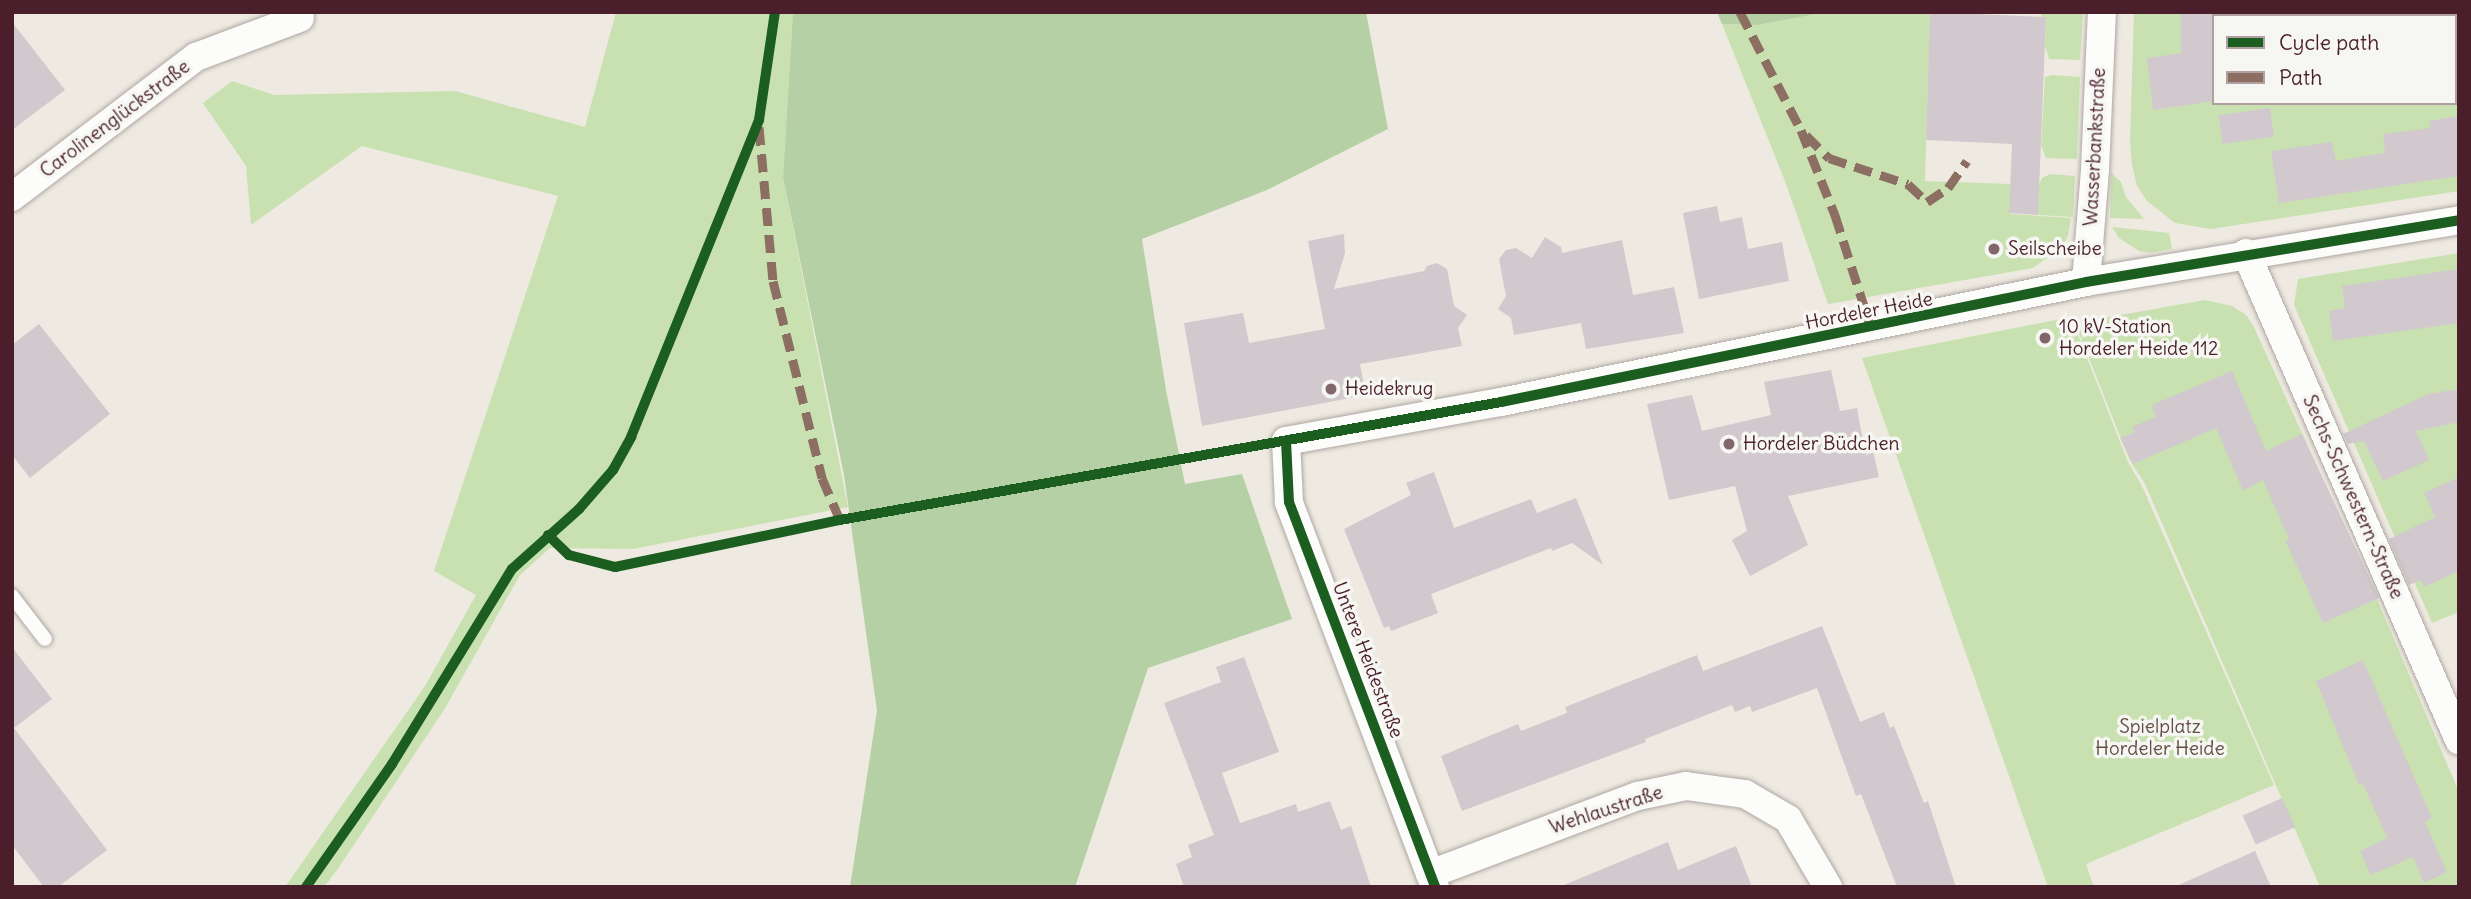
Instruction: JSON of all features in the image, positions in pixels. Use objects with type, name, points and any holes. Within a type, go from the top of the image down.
[{"type":"street","name":"Wasserbankstraße","points":[[2086,282],[2102,12]]},
{"type":"street","name":"Carolinenglückstraße","points":[[12,197],[196,57],[301,14]]},
{"type":"street","name":"Hordeler Heide","points":[[1286,441],[1500,402],[2086,282],[2459,219]]},
{"type":"street","name":"Sechs-Schwestern-Straße","points":[[2246,253],[2456,724]]},
{"type":"street","name":"Untere Heidestraße","points":[[1286,441],[1289,502],[1433,880]]},
{"type":"street","name":"Wehlaustraße","points":[[1433,880],[1638,796],[1686,786],[1745,793],[1788,818],[1828,887]]},
{"type":"lane","points":[[12,596],[45,639]]},
{"type":"green space","points":[[616,12],[793,12],[783,177],[848,507],[633,549],[550,548],[520,575],[444,710],[324,887],[285,887],[425,686],[476,595],[434,571],[558,196],[362,146],[251,225],[246,166],[203,103],[232,81],[274,95],[455,91],[585,127]]},
{"type":"green space","points":[[793,12],[1366,12],[1388,129],[1267,190],[1142,239],[1166,390],[1185,484],[1242,474],[1292,619],[1148,668],[1075,887],[850,887],[877,711],[844,475],[783,177]]},
{"type":"green space","points":[[1717,12],[1827,12],[1758,25],[1722,24]]},
{"type":"green space","points":[[1827,12],[1930,12],[1925,181],[2010,184],[2010,214],[2071,218],[2068,236],[2062,247],[2033,268],[1828,304],[1785,181],[1722,24],[1758,25]]},
{"type":"green space","points":[[2042,12],[2083,12],[2080,60],[2049,59],[2045,46],[2046,17],[2041,17]]},
{"type":"green space","points":[[2134,12],[2459,12],[2459,191],[2211,229],[2175,223],[2147,201],[2137,186],[2130,141]]},
{"type":"green space","points":[[2045,77],[2080,77],[2077,159],[2046,158],[2041,145]]},
{"type":"green space","points":[[2111,173],[2121,182],[2126,197],[2144,219],[2110,218]]},
{"type":"green space","points":[[2050,174],[2075,176],[2073,217],[2038,215],[2039,185],[2042,178]]},
{"type":"green space","points":[[2112,227],[2169,233],[2172,249],[2150,253],[2139,251],[2119,238]]},
{"type":"green space","points":[[2459,253],[2459,612],[2432,623],[2294,305],[2298,279]]},
{"type":"green space","points":[[2205,300],[2232,306],[2246,315],[2253,325],[2377,599],[2459,792],[2459,887],[2320,887],[2145,484],[2129,459],[2075,323]]},
{"type":"green space","name":"Spielplatz Hordeler Heide","points":[[2071,317],[2128,462],[2142,486],[2274,785],[2086,864],[2094,887],[2048,887],[1862,358]]},
{"type":"building","points":[[1930,12],[2046,17],[2038,215],[2009,213],[2012,144],[1926,140]]},
{"type":"building","points":[[2181,12],[2212,12],[2212,101],[2153,110],[2147,58],[2181,53]]},
{"type":"building","points":[[12,22],[65,90],[12,130]]},
{"type":"building","points":[[2270,108],[2274,137],[2223,144],[2219,115]]},
{"type":"building","points":[[2459,116],[2459,176],[2279,203],[2271,151],[2332,142],[2336,161],[2385,153],[2383,134],[2430,128],[2429,121]]},
{"type":"building","points":[[1717,206],[1720,222],[1742,217],[1748,249],[1782,242],[1789,281],[1699,299],[1683,213]]},
{"type":"building","points":[[1344,234],[1345,253],[1334,289],[1424,271],[1427,266],[1437,263],[1447,269],[1454,306],[1467,315],[1458,328],[1462,346],[1360,364],[1366,395],[1202,426],[1184,323],[1243,313],[1249,343],[1325,329],[1308,241]]},
{"type":"building","points":[[1545,237],[1561,247],[1562,253],[1622,240],[1633,295],[1674,287],[1684,333],[1586,349],[1581,323],[1514,335],[1511,318],[1498,309],[1506,296],[1499,259],[1506,250],[1516,248],[1532,258]]},
{"type":"building","points":[[2459,269],[2459,323],[2333,341],[2329,311],[2345,308],[2342,286]]},
{"type":"building","points":[[39,324],[110,414],[30,478],[12,455],[12,345]]},
{"type":"building","points":[[1831,370],[1840,411],[1857,408],[1863,441],[1870,439],[1879,477],[1788,496],[1808,545],[1750,576],[1732,540],[1747,531],[1735,486],[1669,500],[1647,404],[1692,395],[1702,431],[1771,415],[1764,382]]},
{"type":"building","points":[[2232,371],[2266,451],[2302,434],[2379,598],[2323,623],[2285,540],[2289,539],[2263,480],[2243,491],[2216,428],[2133,464],[2120,438],[2135,432],[2132,427],[2156,417],[2152,405]]},
{"type":"building","points":[[2459,389],[2459,422],[2416,431],[2429,460],[2383,481],[2364,441],[2348,444],[2343,434],[2428,394]]},
{"type":"building","points":[[1434,472],[1454,528],[1531,499],[1537,513],[1576,498],[1603,565],[1572,543],[1552,551],[1551,548],[1431,594],[1438,613],[1391,631],[1389,626],[1384,628],[1344,529],[1411,495],[1406,483]]},
{"type":"building","points":[[2459,477],[2459,571],[2424,587],[2421,580],[2409,585],[2389,539],[2435,517],[2424,493]]},
{"type":"building","points":[[1822,626],[1860,722],[1884,712],[1890,728],[1894,726],[1924,803],[1928,801],[1956,887],[1897,887],[1861,794],[1856,796],[1817,688],[1752,712],[1750,706],[1735,712],[1732,705],[1645,739],[1646,742],[1462,811],[1441,756],[1518,724],[1521,731],[1567,713],[1565,707],[1697,655],[1703,671]]},
{"type":"building","points":[[12,647],[52,699],[14,728],[107,850],[58,887],[44,887],[12,845]]},
{"type":"building","points":[[1244,657],[1279,752],[1222,773],[1240,823],[1296,804],[1298,812],[1330,801],[1341,830],[1351,826],[1371,887],[1184,887],[1176,864],[1192,857],[1188,845],[1214,835],[1164,703],[1221,682],[1216,667]]},
{"type":"building","points":[[2363,660],[2432,818],[2425,822],[2447,872],[2424,883],[2413,857],[2371,875],[2360,851],[2387,838],[2363,784],[2359,785],[2316,681]]},
{"type":"building","points":[[2282,798],[2295,827],[2256,845],[2243,815]]},
{"type":"building","points":[[1668,842],[1678,870],[1736,846],[1752,887],[1559,887]]},
{"type":"building","points":[[2255,851],[2271,887],[2174,887]]},
{"type":"marked path","points":[[1740,12],[1801,130],[1835,215],[1871,328]]},
{"type":"marked path","points":[[759,127],[773,281],[822,478],[840,520]]},
{"type":"marked path","points":[[1806,135],[1829,158],[1908,184],[1927,202],[1948,188],[1967,161]]},
{"type":"cycle path","points":[[306,887],[392,764],[512,569],[579,509],[613,470],[631,437],[759,120],[775,12]]},
{"type":"cycle path","points":[[548,535],[569,555],[615,567],[840,520],[1501,402],[2086,282],[2459,220]]},
{"type":"cycle path","points":[[1286,441],[1289,502],[1435,887]]},
{"type":"place","name":"Seilscheibe","points":[[1994,249]]},
{"type":"place","name":"10 kV-Station Hordeler Heide 112","points":[[2045,338]]},
{"type":"place","name":"Heidekrug","points":[[1331,389]]},
{"type":"place","name":"Hordeler Büdchen","points":[[1729,444]]}]
